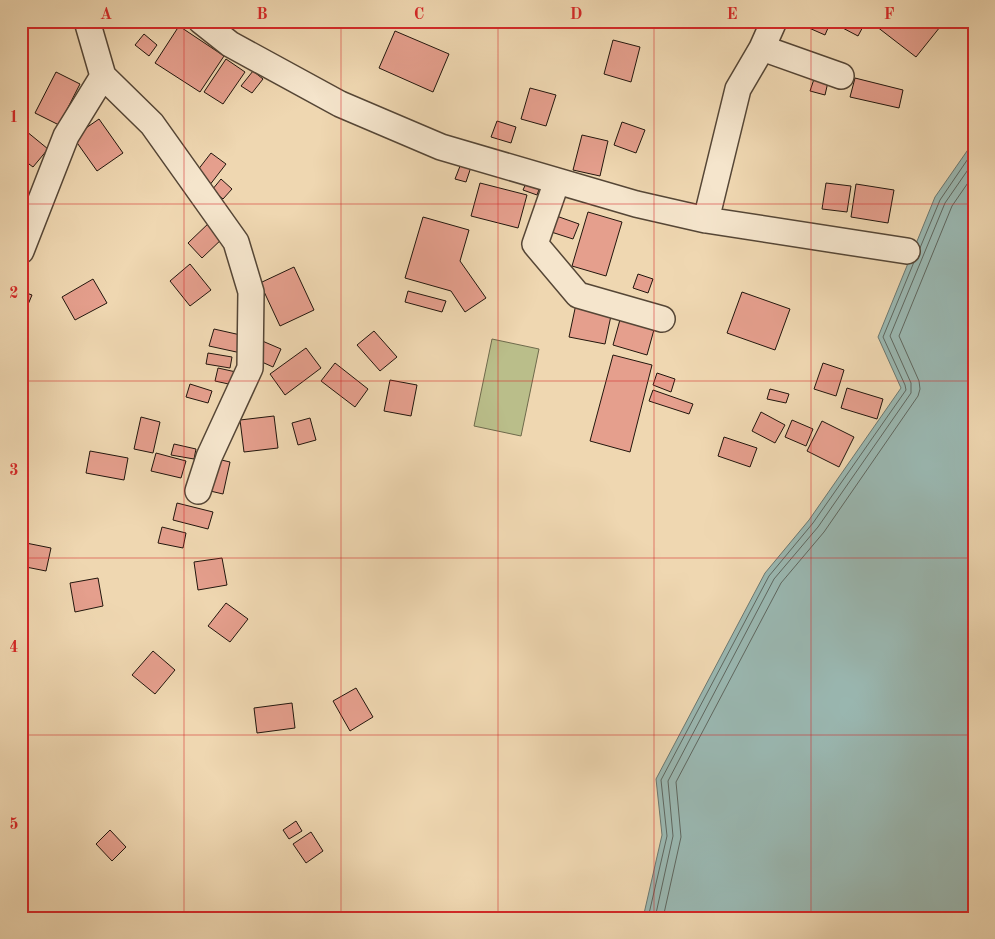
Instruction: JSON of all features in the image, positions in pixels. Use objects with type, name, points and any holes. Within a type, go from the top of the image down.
[{"type":"street","points":[[87,21],[103,76],[152,124],[236,242],[251,292],[250,368],[209,457],[198,491]]},
{"type":"street","points":[[201,21],[230,44],[340,104],[441,147],[636,204],[706,220],[907,252]]},
{"type":"street","points":[[706,220],[738,89],[762,48],[774,21]]},
{"type":"street","points":[[762,48],[841,76]]},
{"type":"street","points":[[21,251],[66,136],[103,76]]},
{"type":"street","points":[[557,181],[535,244],[578,295],[662,319]]},
{"type":"green space","points":[[492,339],[539,349],[521,436],[474,426]]},
{"type":"water","points":[[974,141],[974,918],[643,918],[662,835],[656,779],[765,573],[809,520],[901,388],[878,337],[935,197]]},
{"type":"building","points":[[793,21],[831,21],[825,35]]},
{"type":"building","points":[[839,21],[866,21],[858,36],[837,25]]},
{"type":"building","points":[[874,21],[932,21],[940,27],[916,57],[872,23]]},
{"type":"building","points":[[179,26],[224,56],[200,92],[155,63]]},
{"type":"building","points":[[395,31],[449,54],[433,92],[379,68]]},
{"type":"building","points":[[144,34],[157,45],[149,56],[135,45]]},
{"type":"building","points":[[613,40],[640,47],[631,82],[604,74]]},
{"type":"building","points":[[226,59],[245,72],[223,104],[204,92]]},
{"type":"building","points":[[253,71],[263,79],[252,93],[241,86]]},
{"type":"building","points":[[56,72],[80,84],[59,125],[35,113]]},
{"type":"building","points":[[855,78],[903,90],[899,108],[850,97]]},
{"type":"building","points":[[814,79],[828,82],[825,95],[810,91]]},
{"type":"building","points":[[530,88],[556,95],[546,126],[521,119]]},
{"type":"building","points":[[99,119],[123,153],[97,171],[73,137]]},
{"type":"building","points":[[497,121],[516,127],[511,143],[491,137]]},
{"type":"building","points":[[622,122],[645,130],[636,153],[614,145]]},
{"type":"building","points":[[26,131],[48,149],[33,167],[21,158],[21,136]]},
{"type":"building","points":[[582,135],[608,141],[600,176],[573,170]]},
{"type":"building","points":[[211,153],[226,164],[209,186],[194,175]]},
{"type":"building","points":[[462,161],[472,164],[466,182],[455,179]]},
{"type":"building","points":[[221,179],[232,189],[223,199],[212,190]]},
{"type":"building","points":[[528,179],[541,184],[537,195],[523,190]]},
{"type":"building","points":[[480,183],[527,195],[518,228],[471,216]]},
{"type":"building","points":[[826,183],[851,186],[847,212],[822,209]]},
{"type":"building","points":[[856,184],[894,190],[888,223],[851,217]]},
{"type":"building","points":[[588,212],[622,222],[606,276],[572,266]]},
{"type":"building","points":[[548,213],[579,224],[573,239],[542,229]]},
{"type":"building","points":[[423,217],[469,230],[460,261],[486,298],[465,312],[451,291],[405,278]]},
{"type":"building","points":[[211,221],[225,236],[202,258],[188,243]]},
{"type":"building","points":[[190,264],[211,290],[190,306],[170,281]]},
{"type":"building","points":[[294,267],[314,310],[280,326],[260,283]]},
{"type":"building","points":[[638,274],[653,279],[648,293],[633,288]]},
{"type":"building","points":[[93,279],[107,303],[75,320],[62,297]]},
{"type":"building","points":[[21,291],[32,295],[24,314],[21,312]]},
{"type":"building","points":[[408,291],[446,301],[442,312],[405,302]]},
{"type":"building","points":[[742,292],[790,309],[775,350],[727,333]]},
{"type":"building","points":[[576,304],[612,311],[605,344],[569,337]]},
{"type":"building","points":[[621,316],[655,326],[647,355],[613,345]]},
{"type":"building","points":[[214,329],[245,336],[241,353],[209,346]]},
{"type":"building","points":[[374,331],[397,357],[380,371],[357,345]]},
{"type":"building","points":[[260,340],[281,349],[273,367],[253,358]]},
{"type":"building","points":[[306,348],[321,368],[285,395],[270,374]]},
{"type":"building","points":[[208,353],[232,357],[230,368],[206,364]]},
{"type":"building","points":[[613,355],[652,365],[630,452],[590,441]]},
{"type":"building","points":[[335,363],[368,389],[355,407],[321,381]]},
{"type":"building","points":[[823,363],[844,370],[836,396],[814,389]]},
{"type":"building","points":[[218,368],[236,372],[233,385],[215,381]]},
{"type":"building","points":[[657,373],[675,379],[671,392],[653,385]]},
{"type":"building","points":[[390,380],[417,385],[411,416],[384,411]]},
{"type":"building","points":[[190,384],[212,391],[208,403],[186,397]]},
{"type":"building","points":[[847,388],[883,399],[877,419],[841,408]]},
{"type":"building","points":[[770,389],[789,394],[786,403],[767,399]]},
{"type":"building","points":[[653,390],[693,404],[689,414],[649,401]]},
{"type":"building","points":[[761,412],[785,425],[775,443],[752,431]]},
{"type":"building","points":[[274,416],[278,448],[244,452],[240,420]]},
{"type":"building","points":[[141,417],[160,422],[153,453],[134,449]]},
{"type":"building","points":[[310,418],[316,440],[298,445],[292,423]]},
{"type":"building","points":[[792,420],[813,429],[806,446],[785,437]]},
{"type":"building","points":[[822,421],[854,437],[839,467],[807,451]]},
{"type":"building","points":[[724,437],[757,448],[750,467],[718,456]]},
{"type":"building","points":[[174,444],[196,449],[194,459],[171,455]]},
{"type":"building","points":[[90,451],[128,458],[124,480],[86,473]]},
{"type":"building","points":[[156,453],[186,461],[181,478],[151,471]]},
{"type":"building","points":[[213,458],[230,462],[223,494],[206,490]]},
{"type":"building","points":[[177,503],[213,512],[208,529],[173,520]]},
{"type":"building","points":[[162,527],[186,533],[183,548],[158,543]]},
{"type":"building","points":[[21,542],[51,548],[46,571],[21,566]]},
{"type":"building","points":[[222,558],[227,585],[198,590],[194,562]]},
{"type":"building","points":[[98,578],[103,606],[75,612],[70,583]]},
{"type":"building","points":[[226,603],[248,619],[230,642],[208,626]]},
{"type":"building","points":[[153,651],[175,670],[155,694],[132,675]]},
{"type":"building","points":[[356,688],[373,717],[350,731],[333,701]]},
{"type":"building","points":[[292,703],[295,728],[257,733],[254,708]]},
{"type":"building","points":[[296,821],[302,831],[289,839],[283,830]]},
{"type":"building","points":[[110,830],[126,847],[112,861],[96,844]]},
{"type":"building","points":[[311,832],[323,851],[306,863],[293,844]]}]
